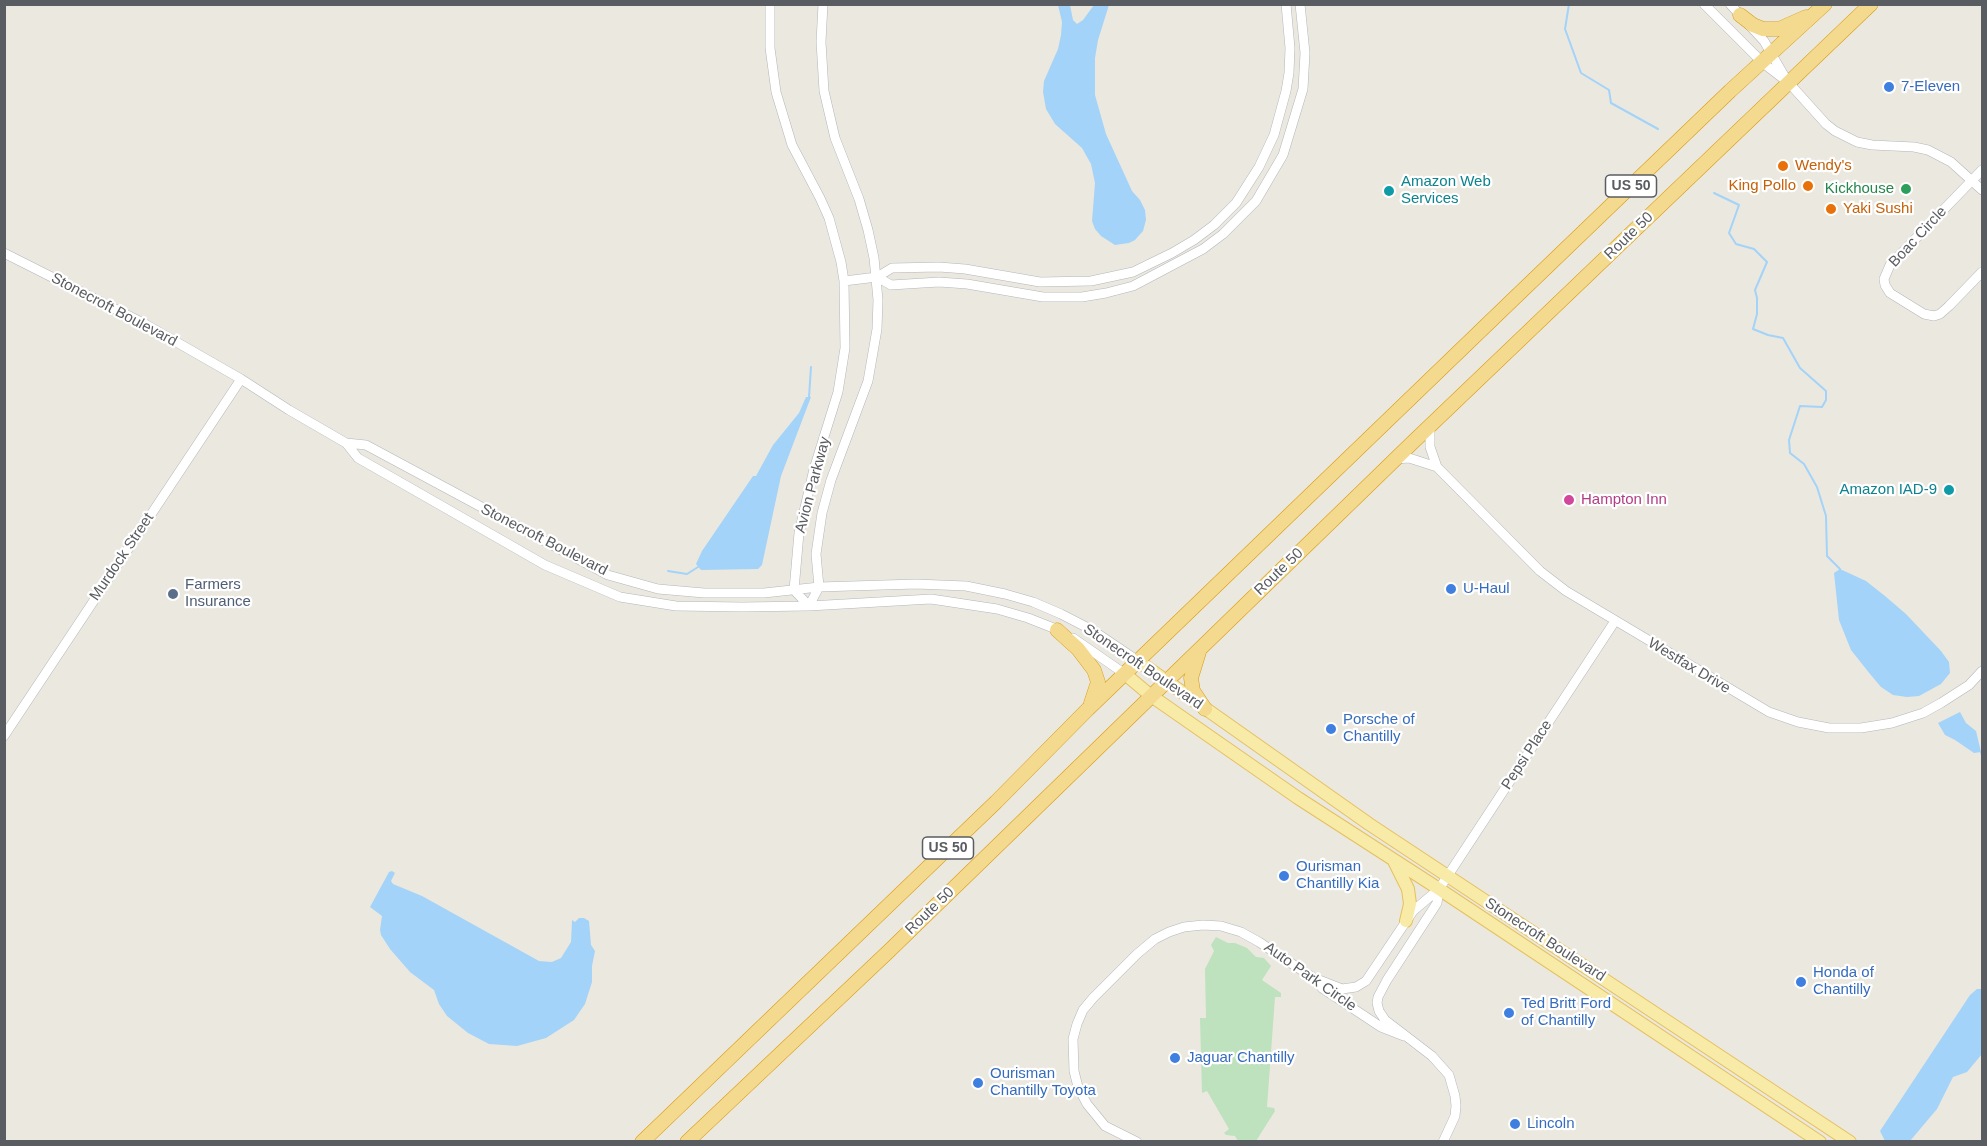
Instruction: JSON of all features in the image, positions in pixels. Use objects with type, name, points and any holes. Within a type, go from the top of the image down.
[{"type":"highway","name":"Route 50","points":[[687,1142],[889,951],[1150,695],[1871,4]]},
{"type":"highway","name":"US 50","points":[[642,1142],[996,802],[1088,709],[1518,294],[1821,7]]},
{"type":"highway","points":[[1735,10],[1753,25],[1763,29],[1779,29],[1821,7]]},
{"type":"highway","points":[[1057,630],[1078,650],[1094,670],[1098,682],[1096,693],[1088,709]]},
{"type":"highway","points":[[1201,648],[1191,678],[1193,691],[1205,709]]},
{"type":"main road","name":"Stonecroft Boulevard","points":[[1138,661],[1369,824],[1851,1142]]},
{"type":"main road","name":"Stonecroft Boulevard","points":[[1125,674],[1150,695],[1298,798],[1820,1142]]},
{"type":"main road","points":[[1391,858],[1405,879],[1408,889],[1410,904],[1406,921]]},
{"type":"street","name":"Avion Parkway","points":[[770,4],[770,48],[776,92],[792,145],[829,218],[842,262],[846,322],[844,363],[838,392],[814,469],[799,533],[794,590]]},
{"type":"street","name":"Avion Parkway","points":[[819,587],[816,554],[822,513],[831,480],[862,399],[873,355],[878,310],[877,277],[868,230],[859,199],[837,146],[829,115],[821,66],[823,4]]},
{"type":"street","points":[[844,281],[877,277],[892,268],[939,267],[965,268],[1040,282],[1091,281],[1133,272],[1194,240],[1214,225],[1236,203],[1274,135],[1286,91],[1288,73],[1290,48],[1286,4]]},
{"type":"street","points":[[877,277],[891,285],[939,282],[967,284],[1043,297],[1082,297],[1133,286],[1203,249],[1223,234],[1256,201],[1283,155],[1303,89],[1305,53],[1300,4]]},
{"type":"street","points":[[1704,4],[1768,58],[1826,124],[1844,137],[1872,145],[1928,150],[1951,162],[1983,190]]},
{"type":"street","points":[[1735,10],[1764,41],[1768,58]]},
{"type":"street","points":[[1973,180],[1983,170]]},
{"type":"street","name":"Boac Circle","points":[[1973,180],[1890,265],[1884,279],[1890,293],[1924,314],[1934,316],[1945,310],[1983,272]]},
{"type":"street","name":"Stonecroft Boulevard","points":[[4,253],[145,324],[241,379],[346,443],[358,458],[545,565],[620,597],[676,606],[809,606],[932,599],[988,607],[1028,618],[1057,630],[1086,646],[1125,674]]},
{"type":"street","name":"Murdock Street","points":[[4,736],[241,379]]},
{"type":"street","points":[[1430,426],[1430,447],[1437,466]]},
{"type":"street","name":"Stonecroft Boulevard","points":[[346,443],[366,446],[608,574],[658,589],[736,593],[819,587],[940,584],[966,586],[1033,602],[1061,614],[1092,630],[1138,661]]},
{"type":"street","points":[[1396,459],[1409,458],[1437,466]]},
{"type":"street","name":"Westfax Drive","points":[[1437,466],[1540,571],[1566,591],[1760,708],[1798,722],[1828,728],[1871,727],[1923,713],[1951,698],[1983,671]]},
{"type":"street","points":[[794,590],[809,606],[819,587]]},
{"type":"street","name":"Pepsi Place","points":[[1439,889],[1615,621]]},
{"type":"street","points":[[1315,979],[1342,989],[1356,987],[1366,981],[1413,911],[1439,889]]},
{"type":"street","name":"Auto Park Circle","points":[[1439,889],[1437,903],[1378,997],[1377,1004],[1385,1020],[1432,1056],[1444,1068],[1452,1083],[1455,1096],[1455,1116],[1443,1142]]},
{"type":"street","name":"Auto Park Circle","points":[[1137,1142],[1105,1126],[1087,1104],[1078,1087],[1074,1071],[1073,1039],[1083,1010],[1106,984],[1155,939],[1169,932],[1184,927],[1221,926],[1250,936],[1381,1027],[1404,1036]]},
{"type":"green space","points":[[1216,937],[1247,948],[1256,957],[1264,958],[1271,966],[1262,980],[1281,993],[1281,997],[1275,997],[1267,1107],[1274,1108],[1275,1111],[1256,1141],[1238,1141],[1235,1136],[1226,1135],[1224,1133],[1229,1129],[1207,1091],[1202,1093],[1200,1018],[1206,1018],[1205,969],[1214,951],[1211,945]]},
{"type":"water","points":[[1058,5],[1070,5],[1073,20],[1077,24],[1083,20],[1094,5],[1109,5],[1095,58],[1095,95],[1106,134],[1132,191],[1145,210],[1146,220],[1143,231],[1129,243],[1115,245],[1095,229],[1092,221],[1095,183],[1091,164],[1082,148],[1055,124],[1046,109],[1044,81],[1058,49],[1061,35],[1062,22]]},
{"type":"water","points":[[806,397],[811,397],[781,476],[762,565],[758,569],[701,570],[696,564],[702,551],[753,476],[756,476],[773,445],[799,413]]},
{"type":"water","points":[[1840,569],[1866,581],[1885,596],[1906,614],[1941,651],[1949,662],[1950,673],[1941,684],[1919,696],[1907,697],[1893,695],[1881,687],[1851,650],[1839,620],[1834,573]]},
{"type":"water","points":[[1960,712],[1966,723],[1976,731],[1981,752],[1974,753],[1945,735],[1938,723]]},
{"type":"water","points":[[389,872],[395,873],[391,881],[393,884],[422,896],[539,961],[552,962],[561,958],[571,942],[572,920],[575,922],[579,918],[584,918],[589,921],[591,945],[595,951],[592,982],[585,1004],[574,1020],[546,1038],[517,1046],[489,1044],[468,1033],[447,1016],[434,990],[410,972],[390,949],[381,935],[382,916],[370,907]]},
{"type":"water","points":[[1977,989],[1982,989],[1982,1054],[1967,1072],[1953,1077],[1937,1109],[1910,1141],[1885,1141],[1880,1131],[1970,995]]},
{"type":"waterway","points":[[1569,4],[1565,29],[1581,73],[1609,90],[1611,103],[1658,129]]},
{"type":"waterway","points":[[1714,193],[1739,205],[1729,233],[1736,244],[1754,249],[1767,262],[1755,290],[1757,314],[1753,329],[1783,338],[1800,368],[1826,391],[1826,400],[1822,407],[1800,406],[1789,440],[1790,453],[1804,464],[1817,487],[1826,516],[1827,556],[1840,569]]},
{"type":"waterway","points":[[809,397],[811,367]]},
{"type":"waterway","points":[[668,571],[687,574],[698,567]]},
{"type":"place","name":"7-Eleven","points":[[1889,87]]},
{"type":"place","name":"Wendy's","points":[[1783,166]]},
{"type":"place","name":"King Pollo","points":[[1808,186]]},
{"type":"place","name":"Kickhouse","points":[[1906,189]]},
{"type":"place","name":"Amazon Web Services","points":[[1389,191]]},
{"type":"place","name":"Yaki Sushi","points":[[1831,209]]},
{"type":"place","name":"Amazon IAD-9","points":[[1949,490]]},
{"type":"place","name":"Hampton Inn","points":[[1569,500]]},
{"type":"place","name":"U-Haul","points":[[1451,589]]},
{"type":"place","name":"Farmers Insurance","points":[[173,594]]},
{"type":"place","name":"Porsche of Chantilly","points":[[1331,729]]},
{"type":"place","name":"Ourisman Chantilly Kia","points":[[1284,876]]},
{"type":"place","name":"Honda of Chantilly","points":[[1801,982]]},
{"type":"place","name":"Ted Britt Ford of Chantilly","points":[[1509,1013]]},
{"type":"place","name":"Jaguar Chantilly","points":[[1175,1058]]},
{"type":"place","name":"Ourisman Chantilly Toyota","points":[[978,1083]]},
{"type":"place","name":"Lincoln","points":[[1515,1124]]}]
